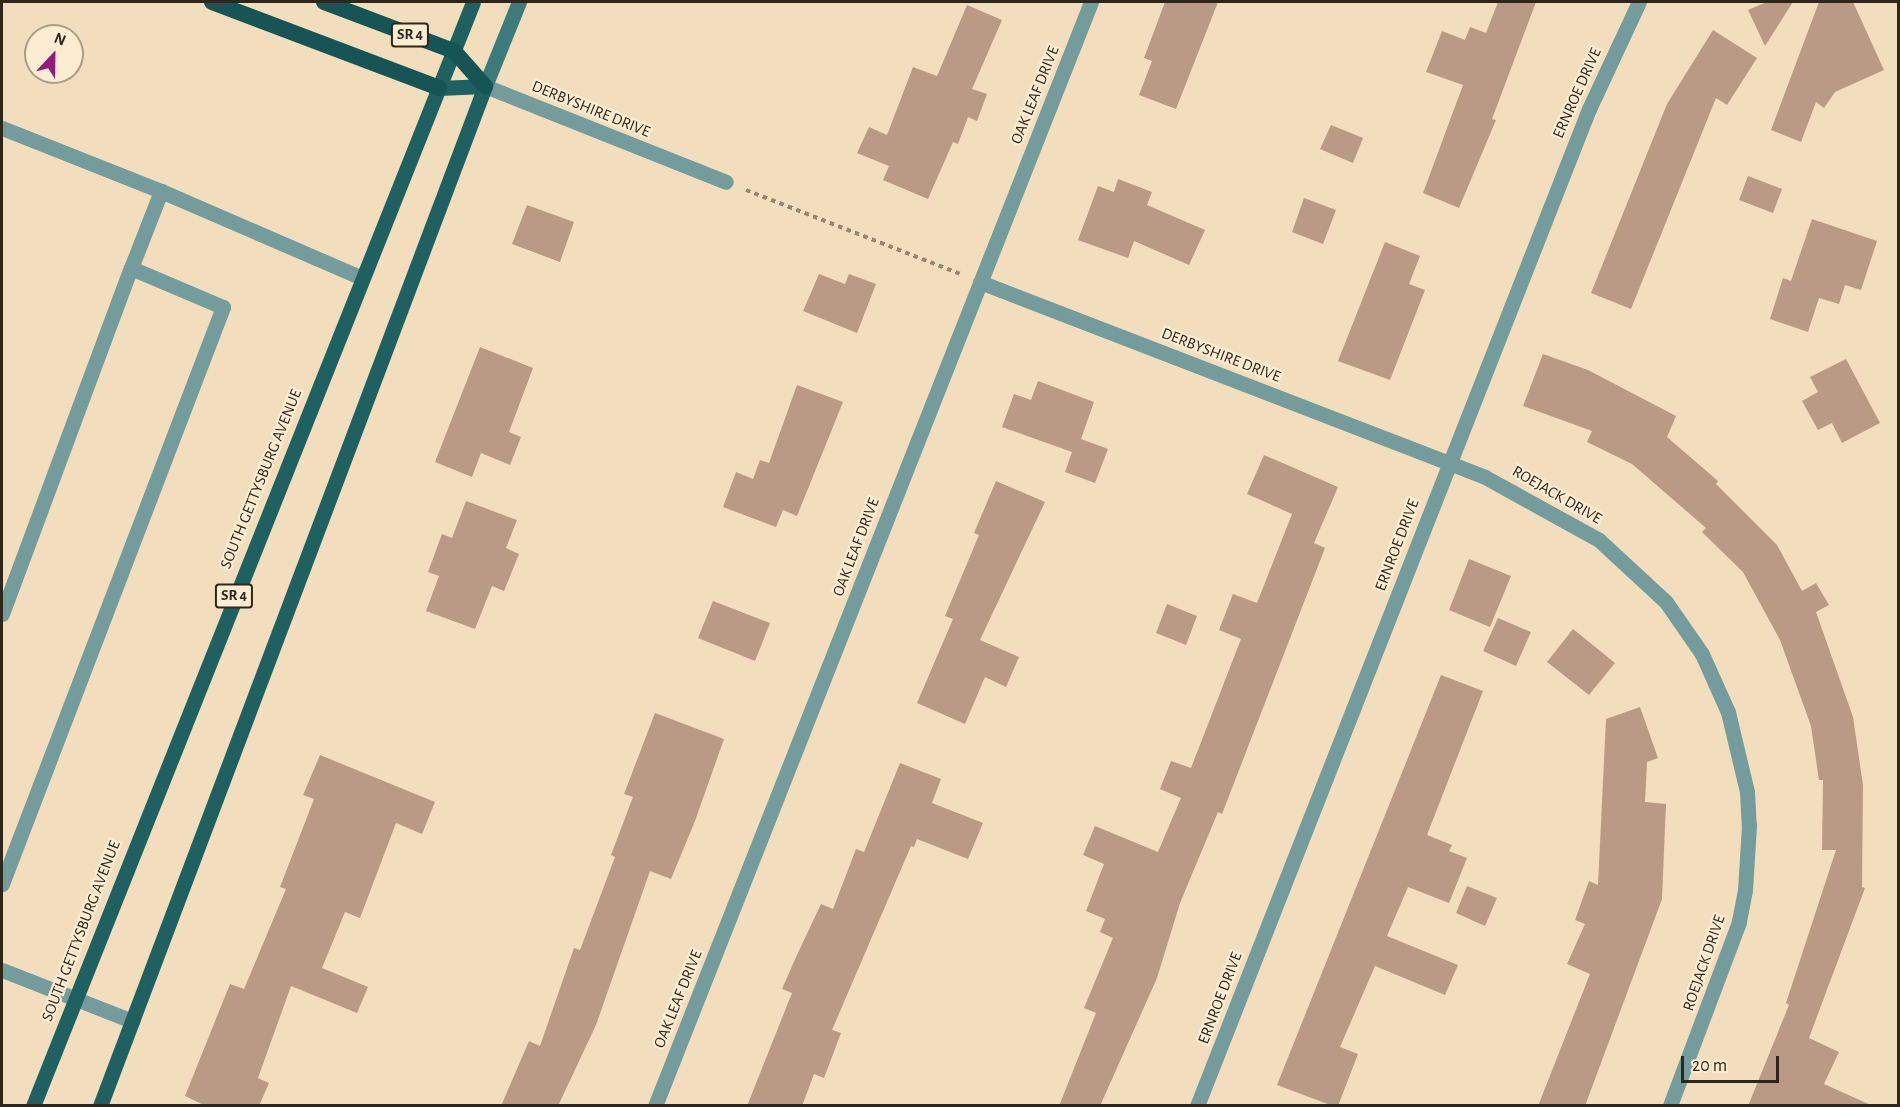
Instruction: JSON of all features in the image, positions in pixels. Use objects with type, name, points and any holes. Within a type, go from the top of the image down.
[{"type":"highway","points":[[212,2],[439,88]]},
{"type":"highway","name":"SR 4","points":[[324,2],[454,51],[485,86]]},
{"type":"main road","name":"SOUTH GETTYSBURG AVENUE","points":[[33,1106],[73,999],[473,2]]},
{"type":"main road","points":[[100,1106],[485,86],[519,2]]},
{"type":"main road","name":"DERBYSHIRE DRIVE","points":[[439,88],[485,86]]},
{"type":"street","name":"OAK LEAF DRIVE","points":[[655,1106],[1091,2]]},
{"type":"street","name":"ERNROE DRIVE","points":[[1197,1106],[1588,109],[1639,2]]},
{"type":"street","name":"DERBYSHIRE DRIVE","points":[[485,86],[726,182]]},
{"type":"street","points":[[2,128],[161,191],[362,278]]},
{"type":"street","points":[[2,614],[130,268],[161,191]]},
{"type":"street","points":[[2,884],[223,307],[130,268]]},
{"type":"street","name":"DERBYSHIRE DRIVE","points":[[980,282],[1449,462]]},
{"type":"street","name":"ROEJACK DRIVE","points":[[1449,462],[1562,516],[1599,540],[1645,578],[1702,654],[1728,712],[1747,792],[1749,825],[1746,890],[1730,953],[1670,1106]]},
{"type":"street","points":[[2,970],[132,1021]]},
{"type":"path","points":[[726,182],[980,282]]},
{"type":"building","points":[[1165,2],[1218,2],[1176,109],[1139,95],[1152,61],[1144,58]]},
{"type":"building","points":[[1498,2],[1536,2],[1492,119],[1496,120],[1459,208],[1423,193],[1463,85],[1426,72],[1442,31],[1465,40],[1470,27],[1486,33]]},
{"type":"building","points":[[1767,2],[1793,2],[1765,46],[1748,10]]},
{"type":"building","points":[[1819,2],[1853,2],[1884,70],[1835,92],[1824,108],[1816,102],[1801,142],[1771,130]]},
{"type":"building","points":[[967,5],[1002,20],[972,89],[987,94],[977,121],[968,117],[958,144],[953,142],[928,199],[883,180],[889,166],[857,153],[869,127],[887,135],[913,67],[937,76]]},
{"type":"building","points":[[1713,30],[1757,58],[1727,105],[1716,98],[1631,309],[1591,293],[1667,104]]},
{"type":"building","points":[[1331,125],[1363,138],[1353,163],[1320,149]]},
{"type":"building","points":[[1748,176],[1782,189],[1773,213],[1739,200]]},
{"type":"building","points":[[1118,179],[1152,192],[1147,205],[1205,230],[1189,265],[1134,241],[1128,258],[1078,240],[1098,186],[1114,192]]},
{"type":"building","points":[[1304,198],[1336,210],[1323,244],[1292,232]]},
{"type":"building","points":[[527,205],[574,222],[560,262],[512,244]]},
{"type":"building","points":[[1812,219],[1877,241],[1861,290],[1845,285],[1839,304],[1819,298],[1808,332],[1770,319],[1783,278],[1791,281]]},
{"type":"building","points":[[1385,242],[1420,256],[1409,284],[1425,290],[1390,380],[1338,361]]},
{"type":"building","points":[[819,274],[845,284],[849,274],[876,284],[857,333],[803,311]]},
{"type":"building","points":[[480,347],[533,368],[509,432],[521,437],[510,465],[481,453],[472,477],[435,462]]},
{"type":"building","points":[[1543,354],[1588,370],[1676,416],[1667,437],[1718,481],[1716,484],[1777,545],[1802,591],[1816,583],[1829,605],[1816,612],[1853,717],[1863,785],[1862,887],[1865,888],[1809,1038],[1839,1052],[1824,1084],[1873,1106],[1748,1106],[1789,1005],[1786,1003],[1836,850],[1822,850],[1823,780],[1819,780],[1811,726],[1780,640],[1743,572],[1702,532],[1706,528],[1632,464],[1587,442],[1592,431],[1523,406]]},
{"type":"building","points":[[1846,359],[1880,423],[1842,443],[1832,423],[1818,430],[1802,401],[1818,392],[1810,377]]},
{"type":"building","points":[[1038,381],[1094,402],[1081,439],[1108,449],[1095,483],[1065,472],[1072,452],[1002,427],[1014,394],[1031,400]]},
{"type":"building","points":[[797,385],[843,402],[797,516],[783,510],[776,527],[723,507],[736,472],[753,479],[760,460],[769,463]]},
{"type":"building","points":[[1264,455],[1338,487],[1314,543],[1325,548],[1222,814],[1218,812],[1180,903],[1157,978],[1100,1106],[1059,1106],[1096,1013],[1084,1008],[1113,938],[1100,932],[1105,919],[1086,911],[1104,864],[1083,855],[1095,826],[1158,852],[1181,798],[1160,789],[1171,761],[1191,768],[1241,639],[1219,630],[1233,594],[1257,603],[1292,514],[1247,494]]},
{"type":"building","points":[[996,481],[1045,502],[980,640],[1019,657],[1006,687],[985,677],[965,724],[917,703],[953,619],[945,616],[979,535],[974,533]]},
{"type":"building","points":[[466,501],[517,520],[506,548],[519,554],[504,591],[492,586],[475,629],[426,611],[439,576],[428,572],[442,534],[452,538]]},
{"type":"building","points":[[1469,559],[1511,576],[1490,627],[1449,610]]},
{"type":"building","points":[[713,601],[770,623],[755,661],[698,638]]},
{"type":"building","points":[[1167,604],[1197,616],[1186,645],[1156,633]]},
{"type":"building","points":[[1498,618],[1531,632],[1516,666],[1483,651]]},
{"type":"building","points":[[1573,629],[1615,663],[1589,695],[1547,662]]},
{"type":"building","points":[[1441,675],[1483,691],[1427,835],[1452,845],[1449,851],[1467,858],[1449,903],[1408,887],[1387,936],[1458,965],[1445,995],[1375,966],[1340,1047],[1358,1054],[1338,1106],[1333,1106],[1277,1085]]},
{"type":"building","points":[[1640,707],[1658,758],[1647,762],[1645,802],[1666,804],[1662,899],[1585,1106],[1538,1106],[1590,974],[1567,964],[1585,924],[1575,920],[1589,881],[1598,885],[1606,719]]},
{"type":"building","points":[[655,713],[724,739],[695,821],[671,879],[650,871],[596,1025],[558,1106],[501,1106],[529,1041],[540,1046],[574,948],[580,950],[615,857],[611,855],[633,797],[624,794]]},
{"type":"building","points":[[320,755],[435,802],[422,834],[396,823],[360,918],[345,912],[322,968],[368,987],[357,1013],[291,986],[258,1078],[269,1083],[259,1106],[206,1106],[185,1096],[230,984],[244,989],[286,889],[280,887],[314,799],[303,795]]},
{"type":"building","points":[[900,763],[941,779],[932,803],[983,823],[968,859],[917,839],[914,847],[911,846],[832,1030],[841,1033],[824,1078],[814,1074],[802,1106],[747,1106],[792,993],[782,989],[796,957],[821,904],[833,909],[856,849],[864,852]]},
{"type":"building","points":[[1467,886],[1497,898],[1485,926],[1456,913]]}]
